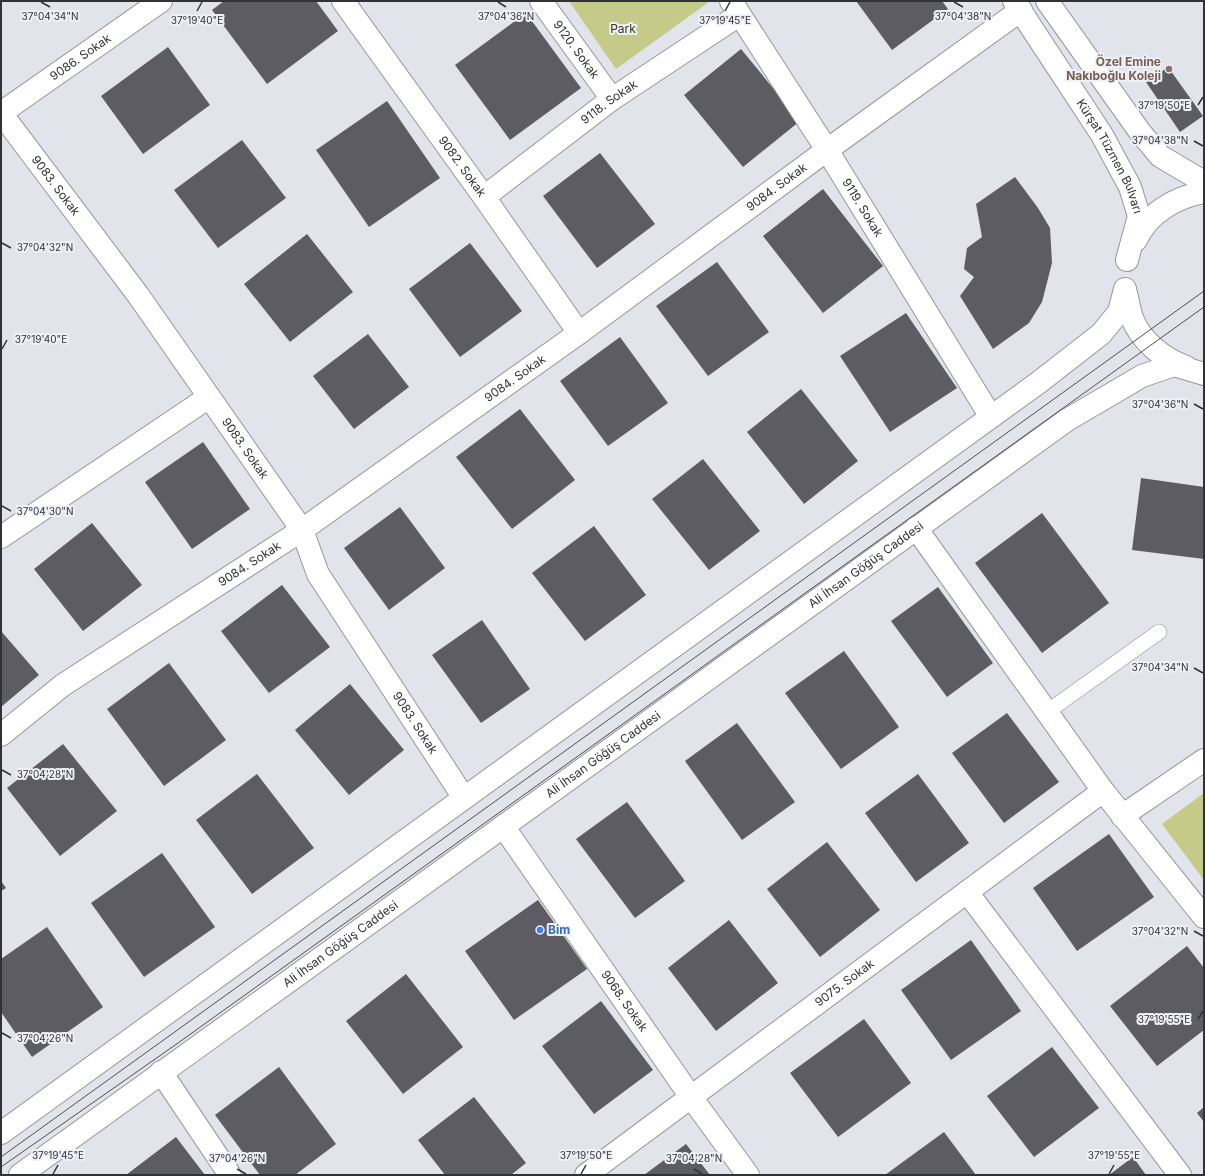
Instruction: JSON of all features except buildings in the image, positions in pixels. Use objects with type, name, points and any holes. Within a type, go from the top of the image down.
[{"type":"street","name":"9086. Sokak","points":[[1,113],[161,1]]},
{"type":"street","name":"9082. Sokak","points":[[343,1],[484,197],[579,334]]},
{"type":"street","name":"9120. Sokak","points":[[541,1],[612,99]]},
{"type":"street","points":[[1047,1],[1140,132],[1160,156],[1204,182]]},
{"type":"street","name":"9084. Sokak","points":[[1,735],[62,685],[302,530],[579,334],[827,150],[1017,6]]},
{"type":"street","name":"Kürşat Tüzmen Bulvarı","points":[[1017,6],[1102,135],[1130,187],[1139,216],[1127,260]]},
{"type":"street","name":"9118. Sokak","points":[[484,197],[612,99],[735,8]]},
{"type":"street","name":"9119. Sokak","points":[[735,8],[827,150],[991,417]]},
{"type":"street","name":"9083. Sokak","points":[[1,113],[138,295],[302,530],[318,574],[464,798]]},
{"type":"street","points":[[1,1133],[991,417],[1101,334],[1119,312],[1125,289],[1127,260],[1139,232],[1159,210],[1186,196],[1204,192]]},
{"type":"street","points":[[1125,289],[1132,318],[1150,345],[1172,362],[1203,373]]},
{"type":"street","name":"Ali İhsan Göğüş Caddesi","points":[[20,1175],[1067,420],[1142,376],[1174,365],[1203,373]]},
{"type":"street","points":[[1,537],[209,397]]},
{"type":"street","points":[[916,528],[1103,791],[1204,918]]},
{"type":"street","points":[[1122,816],[1204,760]]},
{"type":"street","name":"9075. Sokak","points":[[586,1175],[1103,791]]},
{"type":"street","name":"9068. Sokak","points":[[503,826],[748,1175]]},
{"type":"street","points":[[967,892],[1180,1175]]},
{"type":"street","points":[[161,1072],[230,1175]]},
{"type":"lane","points":[[1047,712],[1159,632]]},
{"type":"green space","name":"Park","points":[[569,1],[708,1],[709,2],[616,69]]},
{"type":"green space","points":[[1204,793],[1204,880],[1162,824]]},
{"type":"tram line","points":[[1,1157],[1204,291]]},
{"type":"tram line","points":[[1,1167],[178,1043],[1204,307]]},
{"type":"place","name":"Özel Emine Nakıboğlu Koleji","points":[[1169,69]]},
{"type":"place","name":"Bim","points":[[540,930]]}]
